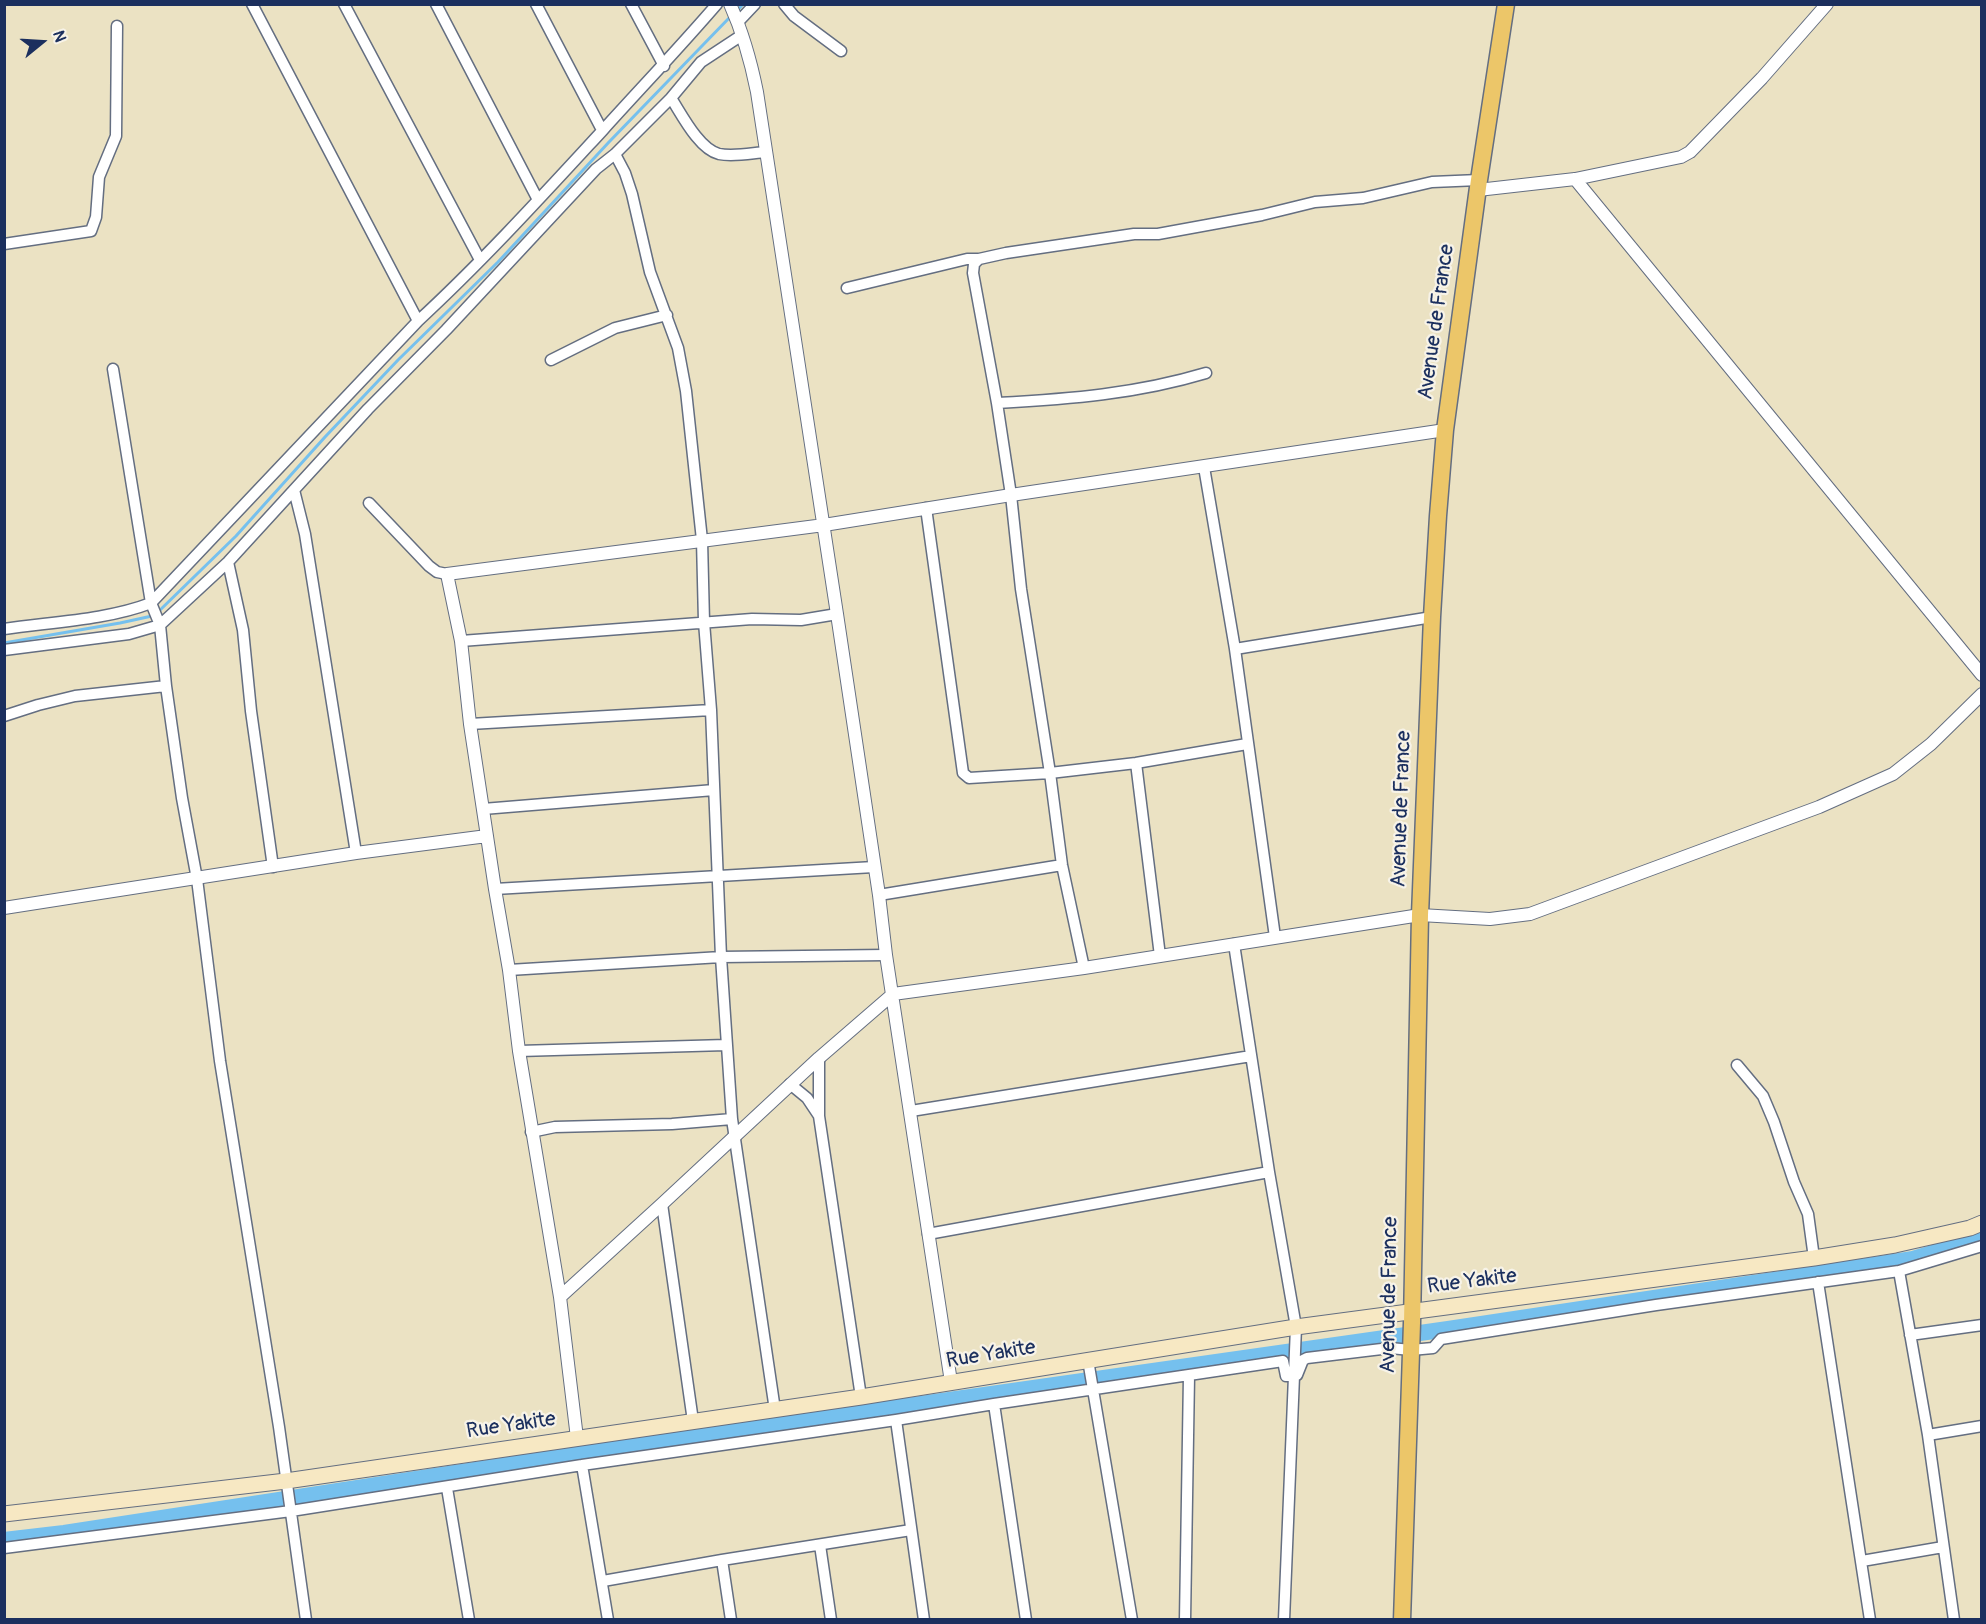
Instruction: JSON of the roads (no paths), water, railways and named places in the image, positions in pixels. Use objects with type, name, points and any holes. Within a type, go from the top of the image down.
[{"type":"main road","name":"Avenue de France","points":[[1402,1620],[1412,1347],[1420,915],[1431,617],[1445,430],[1506,4]]},
{"type":"main road","name":"Rue Yakite","points":[[4,1514],[286,1480],[775,1410],[1296,1329],[1412,1317],[1814,1258],[1895,1245],[1982,1223]]},
{"type":"street","points":[[252,4],[418,321]]},
{"type":"street","points":[[344,4],[480,260]]},
{"type":"street","points":[[436,4],[538,200]]},
{"type":"street","points":[[536,4],[602,130]]},
{"type":"street","points":[[631,4],[664,66]]},
{"type":"street","points":[[4,629],[87,617],[137,608],[151,603],[418,321],[538,200],[664,66],[717,4]]},
{"type":"street","points":[[730,4],[750,59],[757,92],[824,525],[951,1382]]},
{"type":"street","points":[[738,22],[755,4]]},
{"type":"street","points":[[784,4],[794,16],[841,51]]},
{"type":"street","points":[[847,288],[967,259],[1134,234],[1158,234],[1262,215],[1315,202],[1363,198],[1432,182],[1479,185],[1575,179],[1681,157],[1690,152],[1755,86],[1827,4]]},
{"type":"street","points":[[4,244],[91,231],[96,217],[99,177],[116,136],[117,26]]},
{"type":"street","points":[[4,650],[129,634],[160,625],[228,562],[596,169],[615,154],[671,98],[701,62],[720,47],[742,35]]},
{"type":"street","points":[[671,98],[696,136],[708,149],[720,154],[766,152]]},
{"type":"street","points":[[615,154],[626,173],[650,272],[678,348],[686,392],[702,540],[704,622],[711,710],[716,876],[732,1119],[775,1410]]},
{"type":"street","points":[[1575,179],[1982,675]]},
{"type":"street","points":[[979,259],[974,264],[973,273],[1011,495],[1021,590],[1062,865],[1084,968]]},
{"type":"street","points":[[551,360],[615,328],[667,315]]},
{"type":"street","points":[[113,369],[151,603],[160,625],[166,686],[182,798],[197,879],[220,1061],[279,1427],[306,1620]]},
{"type":"street","points":[[997,403],[1057,400],[1108,394],[1166,385],[1206,374]]},
{"type":"street","points":[[369,503],[429,566],[438,572],[447,574],[824,525],[1445,430]]},
{"type":"street","points":[[1204,467],[1235,649],[1275,937]]},
{"type":"street","points":[[294,490],[305,534],[356,853]]},
{"type":"street","points":[[926,508],[963,773],[969,778],[1050,773],[1136,763],[1247,744]]},
{"type":"street","points":[[228,562],[243,630],[251,711],[273,867]]},
{"type":"street","points":[[447,574],[461,641],[470,724],[509,970],[531,1132],[560,1297],[577,1438]]},
{"type":"street","points":[[461,641],[752,619],[801,620],[837,614]]},
{"type":"street","points":[[1235,649],[1431,617]]},
{"type":"street","points":[[4,716],[75,696],[166,686]]},
{"type":"street","points":[[560,1297],[790,1084],[893,994],[1084,968],[1420,915],[1490,919],[1530,914],[1846,796],[1893,774],[1931,744],[1982,694]]},
{"type":"street","points":[[470,724],[711,710]]},
{"type":"street","points":[[1136,763],[1160,956]]},
{"type":"street","points":[[483,809],[714,790]]},
{"type":"street","points":[[4,908],[356,853],[487,836]]},
{"type":"street","points":[[879,895],[1062,865]]},
{"type":"street","points":[[495,889],[874,867]]},
{"type":"street","points":[[1234,944],[1296,1329],[1292,1377],[1284,1620]]},
{"type":"street","points":[[509,970],[721,957],[886,955]]},
{"type":"street","points":[[519,1051],[726,1045]]},
{"type":"street","points":[[911,1111],[1251,1056]]},
{"type":"street","points":[[819,1058],[819,1116],[861,1397]]},
{"type":"street","points":[[1737,1065],[1763,1096],[1774,1122],[1794,1182],[1808,1214],[1814,1258]]},
{"type":"street","points":[[790,1084],[807,1098],[819,1116]]},
{"type":"street","points":[[531,1132],[555,1127],[672,1124],[732,1119]]},
{"type":"street","points":[[928,1234],[1269,1172]]},
{"type":"street","points":[[662,1204],[693,1420]]},
{"type":"street","points":[[4,1548],[291,1511],[582,1465],[1283,1361],[1286,1376],[1292,1377],[1297,1375],[1303,1360],[1307,1358],[1390,1348],[1433,1348],[1441,1340],[1452,1338],[1656,1305],[1899,1271],[1982,1246]]},
{"type":"street","points":[[1899,1271],[1928,1435],[1954,1620]]},
{"type":"street","points":[[1818,1282],[1870,1620]]},
{"type":"street","points":[[1910,1335],[1982,1325]]},
{"type":"street","points":[[1088,1360],[1132,1620]]},
{"type":"street","points":[[1185,1620],[1189,1376]]},
{"type":"street","points":[[994,1404],[1026,1620]]},
{"type":"street","points":[[896,1420],[924,1620]]},
{"type":"street","points":[[1928,1435],[1982,1426]]},
{"type":"street","points":[[582,1465],[608,1620]]},
{"type":"street","points":[[447,1488],[469,1620]]},
{"type":"street","points":[[603,1581],[911,1530]]},
{"type":"street","points":[[820,1545],[831,1620]]},
{"type":"street","points":[[1862,1561],[1943,1546]]},
{"type":"street","points":[[722,1560],[731,1620]]},
{"type":"waterway","points":[[736,12],[743,4]]},
{"type":"waterway","points":[[158,612],[236,536],[398,360],[498,262],[609,142],[731,16]]},
{"type":"waterway","points":[[4,643],[152,616]]},
{"type":"waterway","points":[[4,1540],[64,1533],[696,1436],[1448,1329],[1913,1259],[1982,1238]]}]
